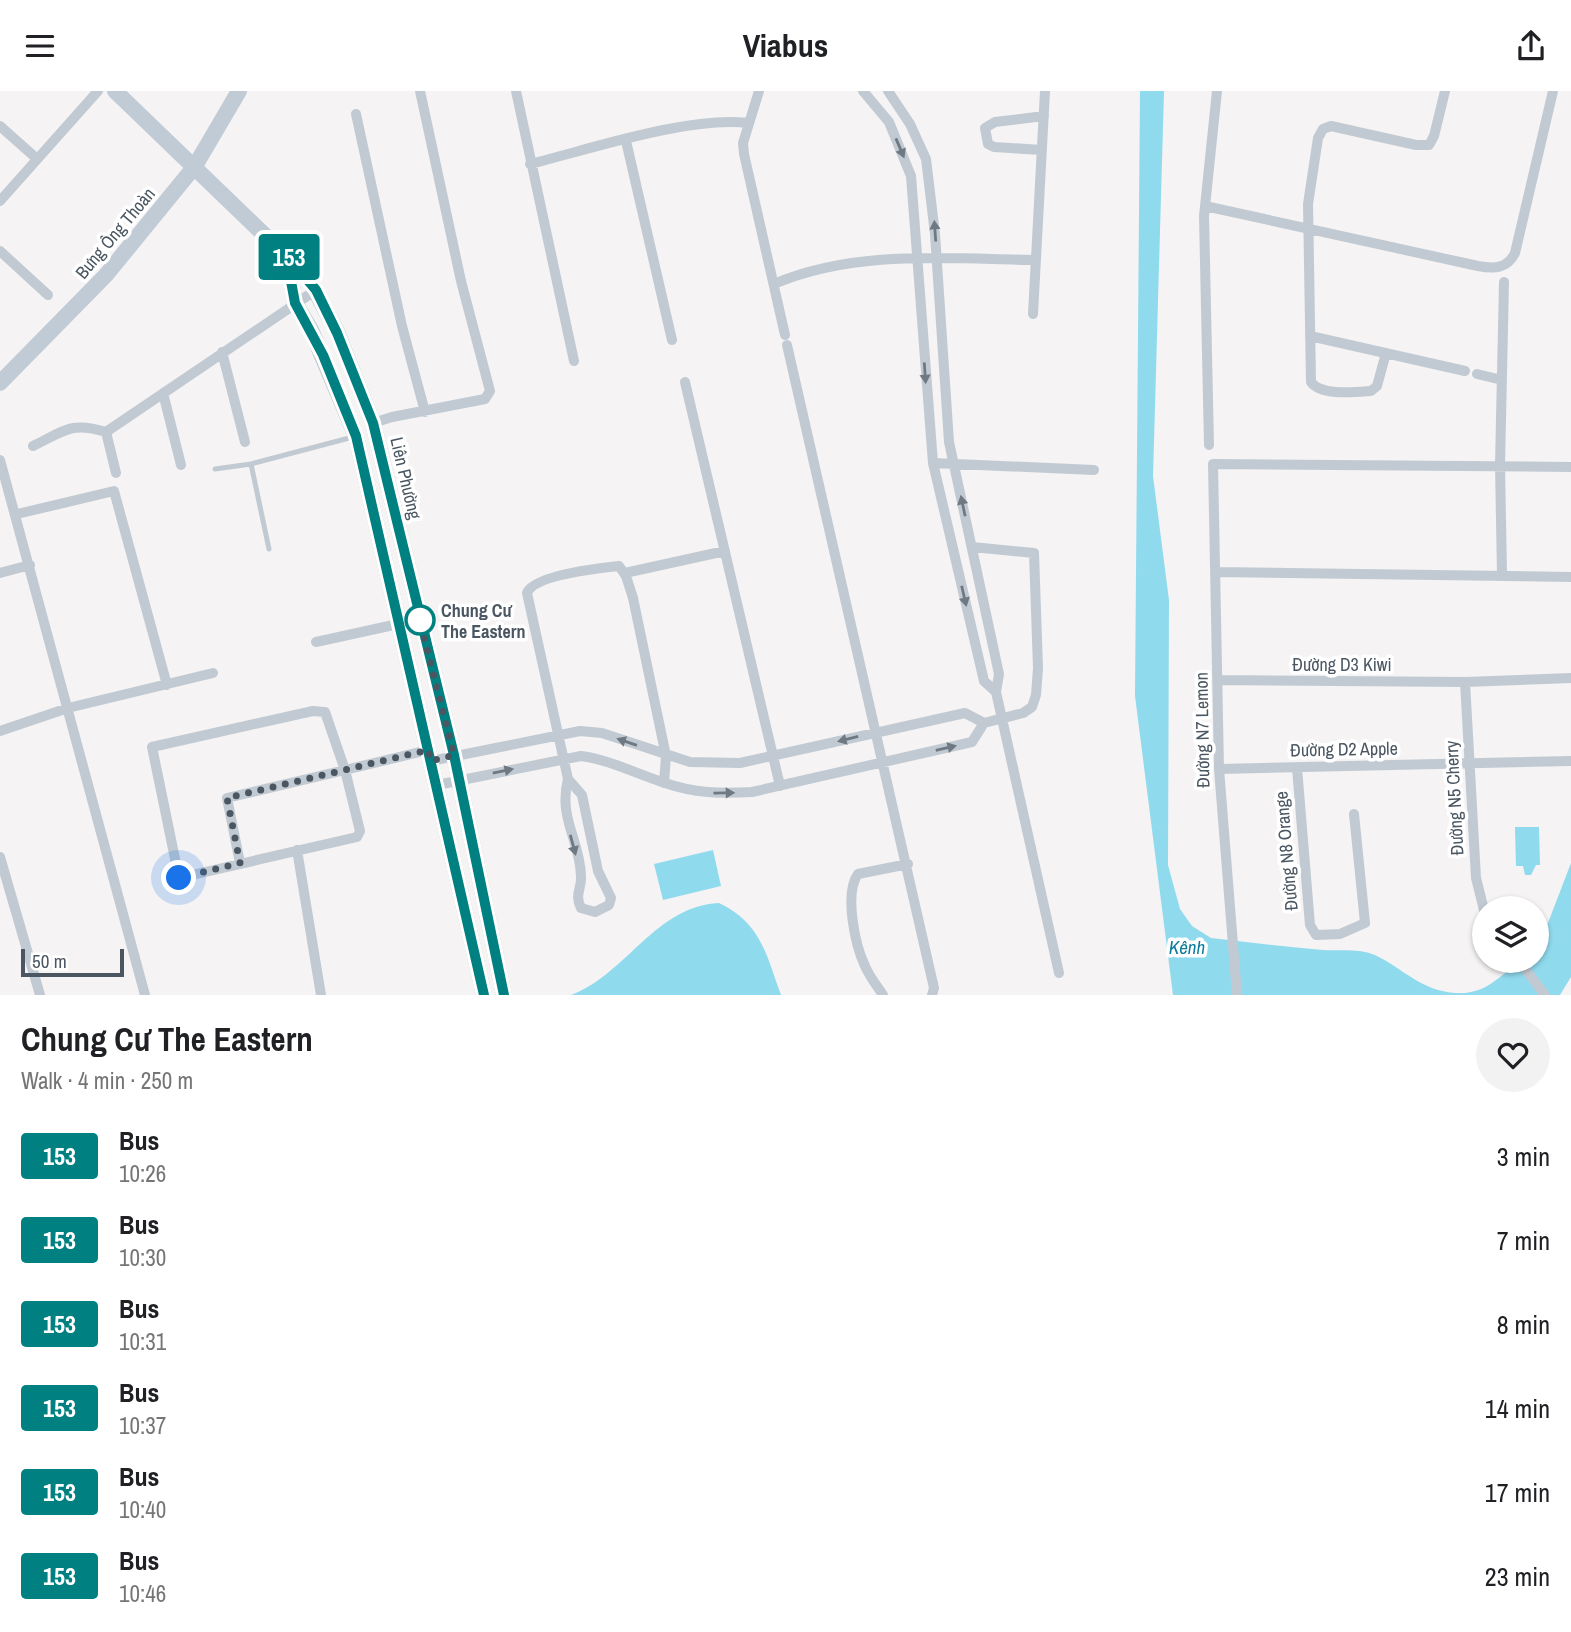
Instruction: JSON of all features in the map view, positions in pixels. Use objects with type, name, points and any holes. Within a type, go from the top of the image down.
[{"type":"street","points":[[0,201],[98,91]]},
{"type":"street","points":[[115,91],[195,166]]},
{"type":"street","name":"Bưng Ông Thoàn","points":[[0,383],[107,275],[195,166],[239,91]]},
{"type":"street","points":[[373,423],[485,399],[490,391],[461,281],[420,91]]},
{"type":"street","points":[[516,91],[574,361]]},
{"type":"street","points":[[759,91],[743,142],[744,154],[908,864],[934,988],[932,995]]},
{"type":"street","points":[[863,91],[889,123],[911,176],[933,463],[984,681],[996,692]]},
{"type":"street","points":[[888,91],[910,124],[926,159],[937,260],[949,442],[999,674],[996,692],[1059,973]]},
{"type":"street","points":[[1033,314],[1045,91]]},
{"type":"street","points":[[1209,445],[1205,206],[1217,91]]},
{"type":"street","points":[[1386,353],[1375,389],[1322,390],[1311,382],[1308,228],[1310,178],[1323,129],[1336,127],[1426,146],[1434,137],[1445,91]]},
{"type":"street","points":[[1205,206],[1478,266],[1492,268],[1507,264],[1515,253],[1553,91]]},
{"type":"street","points":[[356,114],[402,326],[425,412]]},
{"type":"street","points":[[1042,150],[993,148],[988,144],[985,128],[995,122],[1044,116]]},
{"type":"street","points":[[530,164],[724,120],[748,123]]},
{"type":"street","points":[[0,126],[36,158]]},
{"type":"street","points":[[626,141],[671,340]]},
{"type":"street","name":"Liên Phường","points":[[195,166],[286,254],[316,290],[337,333],[373,423],[454,755],[504,992]]},
{"type":"street","points":[[0,251],[48,295]]},
{"type":"street","points":[[286,254],[295,303],[328,367],[356,436],[484,995]]},
{"type":"street","points":[[774,284],[834,264],[918,259],[1036,260]]},
{"type":"street","points":[[1502,575],[1500,465],[1504,282]]},
{"type":"street","points":[[33,446],[76,426],[106,432],[316,290]]},
{"type":"street","points":[[1310,336],[1502,380]]},
{"type":"street","points":[[222,352],[245,442]]},
{"type":"street","points":[[685,382],[780,786]]},
{"type":"street","points":[[163,393],[181,465]]},
{"type":"street","points":[[106,432],[116,473]]},
{"type":"street","points":[[0,460],[17,514],[145,995]]},
{"type":"street","points":[[933,463],[953,461],[1094,470]]},
{"type":"street","name":"Đường N7 Lemon","points":[[1237,995],[1219,769],[1213,464],[1500,465]]},
{"type":"street","points":[[1500,465],[1571,467]]},
{"type":"street","points":[[17,514],[114,491],[167,685]]},
{"type":"street","points":[[240,863],[227,798],[345,770],[429,755],[454,755],[580,730],[602,733],[666,755],[716,764],[774,757],[965,713],[985,723],[1023,713],[1032,707],[1036,695],[1034,553],[972,547]]},
{"type":"street","points":[[625,573],[725,551]]},
{"type":"street","points":[[0,573],[30,565]]},
{"type":"street","points":[[568,779],[582,795],[598,871],[611,898],[609,905],[596,912],[581,908],[578,901],[576,890],[581,876],[563,798],[568,779],[528,588],[588,569],[619,566],[625,573],[666,755],[664,783]]},
{"type":"street","points":[[1216,572],[1571,577]]},
{"type":"street","points":[[316,642],[398,624]]},
{"type":"street","points":[[0,731],[68,708],[213,673]]},
{"type":"street","name":"Đường D3 Kiwi","points":[[1219,680],[1465,682],[1571,678]]},
{"type":"street","name":"Đường N5 Cherry","points":[[1465,682],[1476,878],[1480,896]]},
{"type":"street","points":[[323,710],[345,770],[359,835],[179,878],[152,747],[323,710]]},
{"type":"street","points":[[437,785],[564,758],[600,759],[664,783],[717,794],[780,786],[972,742],[985,723]]},
{"type":"street","name":"Đường D2 Apple","points":[[1219,769],[1571,761]]},
{"type":"street","name":"Đường N8 Orange","points":[[1297,768],[1310,925],[1316,935],[1340,934],[1366,923],[1354,814]]},
{"type":"street","points":[[297,850],[321,995]]},
{"type":"street","points":[[0,856],[40,995]]},
{"type":"street","points":[[883,995],[864,965],[850,903],[853,880],[858,874],[908,864]]},
{"type":"street","points":[[1528,973],[1545,995]]},
{"type":"lane","points":[[215,469],[251,464],[356,436]]},
{"type":"lane","points":[[251,464],[269,549]]},
{"type":"water","name":"Kênh","points":[[1140,91],[1164,91],[1153,476],[1169,600],[1168,865],[1180,909],[1192,926],[1211,938],[1309,949],[1363,951],[1433,988],[1456,993],[1470,992],[1491,984],[1506,973],[1549,973],[1549,920],[1571,863],[1571,977],[1560,995],[1173,995],[1135,696]]},
{"type":"water","points":[[1515,827],[1539,827],[1540,865],[1536,865],[1531,875],[1525,875],[1523,866],[1516,866]]},
{"type":"water","points":[[713,850],[721,886],[663,900],[654,864]]},
{"type":"water","points":[[719,903],[733,911],[753,930],[766,953],[781,995],[571,995],[609,972],[659,928],[677,916],[697,907]]},
{"type":"bus line","name":"153","points":[[484,995],[356,436],[312,330],[295,303],[286,254],[308,277],[316,290],[349,360],[373,423],[454,755],[504,995]]},
{"type":"place","name":"Chung Cư The Eastern","points":[[420,620]]},
{"type":"route","points":[[179,878],[240,863],[227,798],[428,750],[431,761],[454,755],[418,614],[420,620]]}]
